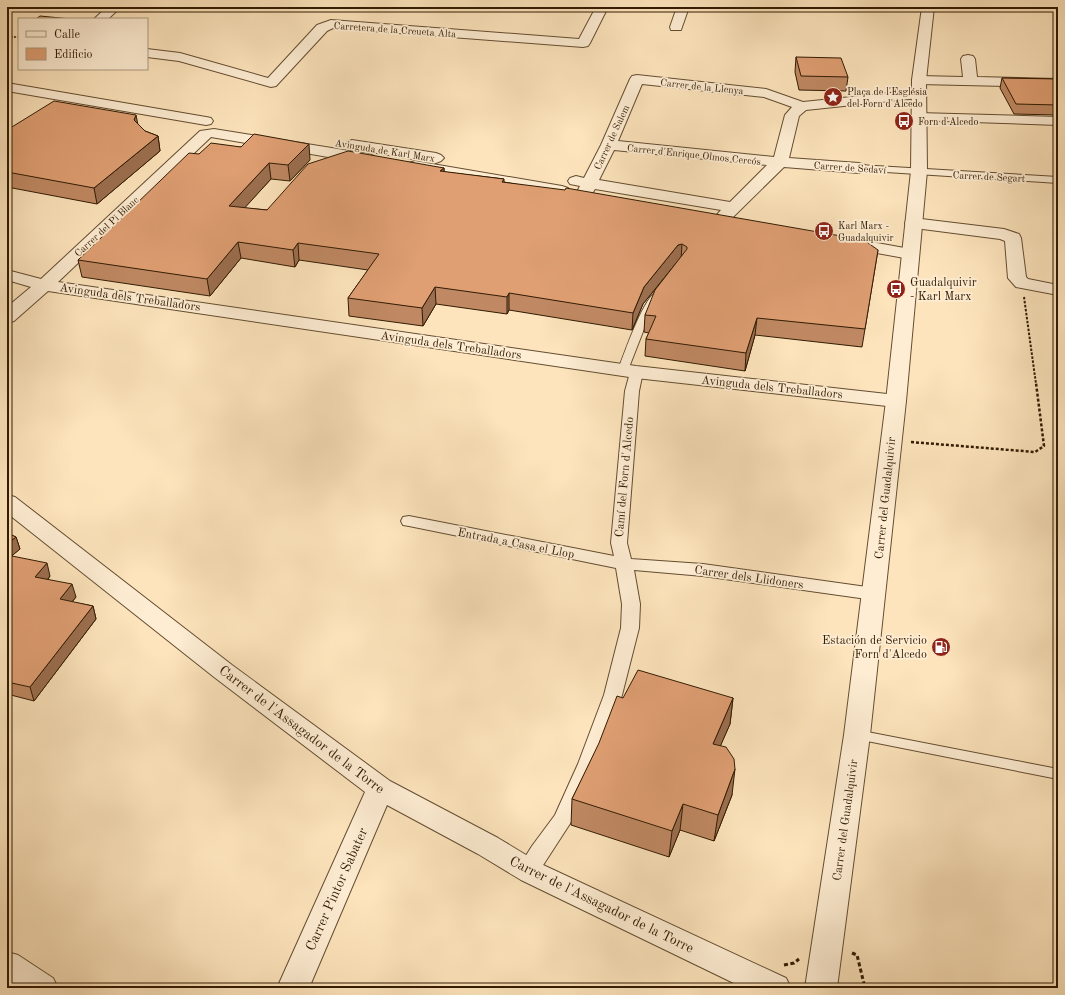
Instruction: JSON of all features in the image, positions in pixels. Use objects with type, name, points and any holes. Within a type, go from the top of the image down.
[{"type":"street","points":[[101,18],[115,7]]},
{"type":"street","name":"Carretera de la Creueta Alta","points":[[148,53],[180,57],[271,83],[322,28],[331,24],[583,43],[602,7]]},
{"type":"street","points":[[676,27],[683,7]]},
{"type":"street","name":"Carrer del Guadalquivir","points":[[821,988],[857,735],[892,440],[919,171],[919,87],[928,7]]},
{"type":"street","points":[[968,59],[970,82]]},
{"type":"street","name":"Carrer de la Llenya","points":[[637,79],[766,93],[797,112]]},
{"type":"street","name":"Carrer de Salem","points":[[587,189],[609,145],[637,79]]},
{"type":"street","points":[[780,162],[797,112],[919,87],[970,82],[1058,83]]},
{"type":"street","name":"Avinguda de Karl Marx","points":[[7,87],[208,128],[547,176],[587,189]]},
{"type":"street","name":"Avinguda de Karl Marx","points":[[7,97],[587,189],[730,216],[780,162]]},
{"type":"street","points":[[918,117],[1058,120]]},
{"type":"street","name":"Carrer del Pi Blanc","points":[[7,317],[44,285],[208,128]]},
{"type":"street","name":"Carrer d'Enrique Olmos Cercós","points":[[609,145],[780,162]]},
{"type":"street","name":"Carrer de Sedaví","points":[[780,162],[919,171]]},
{"type":"street","name":"Carrer de Segart","points":[[919,171],[1058,180]]},
{"type":"street","points":[[913,223],[1004,234],[1013,238],[1017,278],[1022,283],[1058,290]]},
{"type":"street","points":[[827,239],[910,254]]},
{"type":"street","name":"Avinguda dels Treballadors","points":[[7,275],[44,285],[629,371],[896,400]]},
{"type":"street","name":"Camí del Forn d'Alcedo","points":[[528,870],[563,819],[588,764],[614,695],[630,628],[631,604],[619,543],[632,391],[629,371]]},
{"type":"street","name":"Carrer de l'Assagador de la Torre","points":[[7,502],[223,671],[380,789],[488,846],[528,870],[778,976]]},
{"type":"street","name":"Entrada a Casa el Llop","points":[[409,521],[624,564]]},
{"type":"street","name":"Carrer dels Llidoners","points":[[624,564],[704,570],[874,594]]},
{"type":"street","name":"Carrer Pintor Sabater","points":[[293,988],[380,789]]},
{"type":"street","points":[[7,965],[42,988]]},
{"type":"lane","name":"Camí del Forn d'Alcedo","points":[[629,371],[649,305],[663,288]]},
{"type":"lane","points":[[857,735],[1058,774]]},
{"type":"path","points":[[7,38],[18,37]]},
{"type":"path","points":[[892,440],[1035,452],[1044,446],[1022,283]]},
{"type":"path","points":[[827,946],[856,954],[865,988]]},
{"type":"path","points":[[778,976],[802,955]]},
{"type":"building","points":[[40,16],[61,18],[37,18]]},
{"type":"building","points":[[796,57],[841,58],[848,77],[801,76]]},
{"type":"building","points":[[1002,78],[1058,79],[1058,105],[1016,104]]},
{"type":"building","points":[[54,101],[136,115],[134,120],[145,131],[158,136],[94,188],[7,172],[7,130]]},
{"type":"building","points":[[254,134],[309,144],[288,165],[269,163],[229,206],[267,210],[308,164],[348,151],[444,168],[440,171],[504,179],[502,182],[565,190],[566,188],[864,240],[878,250],[865,329],[757,318],[746,353],[646,339],[656,316],[645,315],[655,290],[687,249],[687,247],[682,244],[678,245],[644,287],[633,313],[509,293],[507,297],[435,287],[422,308],[348,298],[379,254],[298,243],[293,250],[238,242],[207,279],[78,260],[189,153],[199,154],[211,143],[241,147]]},
{"type":"building","points":[[7,533],[16,537],[7,544]]},
{"type":"building","points":[[7,555],[47,563],[35,577],[72,584],[60,599],[93,606],[30,687],[7,682]]},
{"type":"building","points":[[638,670],[733,698],[713,744],[726,747],[734,759],[735,769],[718,815],[683,804],[672,831],[572,799],[599,743],[617,696],[623,698]]},
{"type":"place","name":"Plaça de l'Església del Forn d'Alcedo","points":[[833,97]]},
{"type":"place","name":"Forn d'Alcedo","points":[[904,121]]},
{"type":"place","name":"Karl Marx - Guadalquivir","points":[[824,231]]},
{"type":"place","name":"Guadalquivir - Karl Marx","points":[[896,289]]},
{"type":"place","name":"Estación de Servicio Forn d'Alcedo","points":[[941,647]]}]
